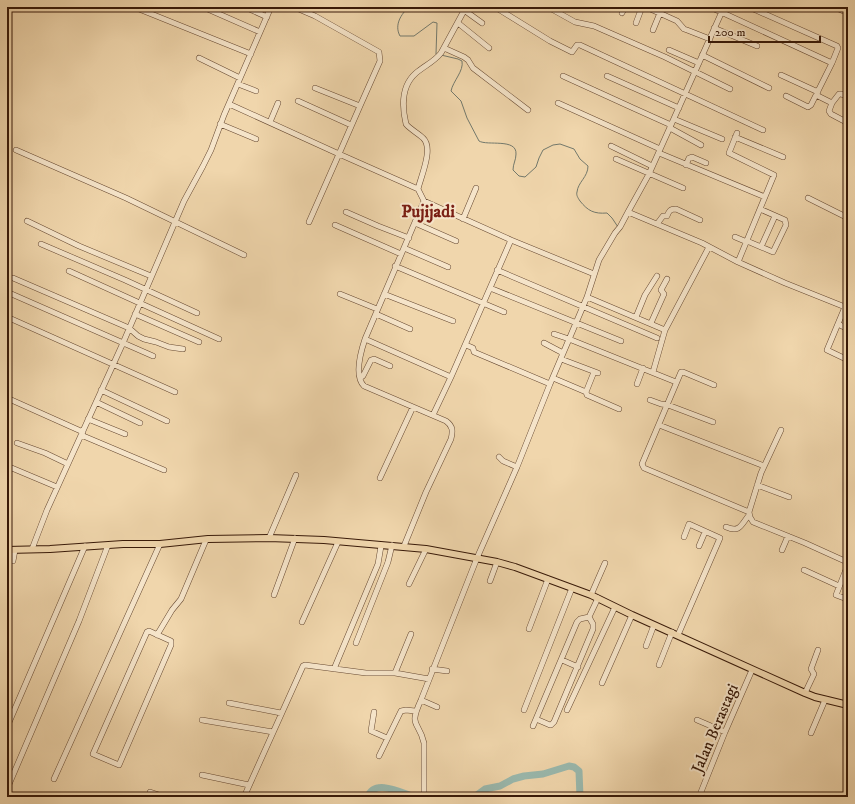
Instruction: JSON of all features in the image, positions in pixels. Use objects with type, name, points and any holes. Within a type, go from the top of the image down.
[{"type":"main road","points":[[7,550],[160,544],[206,540],[295,538],[381,546],[404,546],[477,558],[515,567],[591,595],[805,693],[825,700],[848,703]]},
{"type":"street","points":[[134,7],[251,54]]},
{"type":"street","points":[[203,7],[260,32]]},
{"type":"street","points":[[245,7],[267,17]]},
{"type":"street","points":[[32,549],[57,487],[123,343],[188,192],[204,166],[220,124],[271,7]]},
{"type":"street","points":[[294,7],[315,16],[379,52],[380,61],[309,222]]},
{"type":"street","points":[[495,7],[572,52],[577,45],[580,45],[763,130]]},
{"type":"street","points":[[548,7],[575,22],[594,26],[665,57],[730,89]]},
{"type":"street","points":[[622,13],[625,7]]},
{"type":"street","points":[[636,23],[642,7]]},
{"type":"street","points":[[646,7],[677,21],[684,29],[710,39]]},
{"type":"street","points":[[710,7],[832,63]]},
{"type":"street","points":[[424,797],[424,744],[423,738],[414,721],[415,711],[477,558],[517,467],[587,297],[594,274],[604,252],[615,233],[620,228],[649,174],[724,7]]},
{"type":"street","points":[[749,7],[836,45],[838,48],[811,105],[808,107],[786,96]]},
{"type":"street","points":[[834,7],[848,13]]},
{"type":"street","points":[[482,22],[465,8],[443,51],[437,58],[413,76],[408,85],[404,96],[403,111],[406,124],[424,138],[428,146],[427,156],[418,189],[424,202],[594,274]]},
{"type":"street","points":[[653,30],[660,13]]},
{"type":"street","points":[[458,23],[489,48]]},
{"type":"street","points":[[714,28],[757,46]]},
{"type":"street","points":[[669,50],[699,63]]},
{"type":"street","points":[[443,51],[464,57],[473,68],[528,110]]},
{"type":"street","points":[[702,55],[769,88]]},
{"type":"street","points":[[199,58],[240,78]]},
{"type":"street","points":[[782,75],[832,103]]},
{"type":"street","points":[[563,76],[671,126],[701,144]]},
{"type":"street","points":[[607,76],[679,108]]},
{"type":"street","points":[[238,84],[256,92]]},
{"type":"street","points":[[315,88],[360,106]]},
{"type":"street","points":[[848,96],[840,93],[832,103],[830,113],[848,123]]},
{"type":"street","points":[[298,101],[352,125]]},
{"type":"street","points":[[270,122],[278,103]]},
{"type":"street","points":[[558,103],[686,164],[765,197]]},
{"type":"street","points":[[229,104],[418,189]]},
{"type":"street","points":[[674,119],[722,139]]},
{"type":"street","points":[[220,124],[256,138]]},
{"type":"street","points":[[738,262],[774,175],[729,153],[736,135],[783,157]]},
{"type":"street","points":[[611,146],[652,166]]},
{"type":"street","points":[[16,150],[244,255]]},
{"type":"street","points":[[686,164],[689,158],[692,157],[706,163]]},
{"type":"street","points":[[616,159],[683,188]]},
{"type":"street","points":[[463,219],[476,188]]},
{"type":"street","points":[[808,198],[848,218]]},
{"type":"street","points":[[404,546],[425,495],[451,439],[453,431],[450,424],[433,415],[364,386],[360,378],[360,359],[365,339],[395,266],[424,202]]},
{"type":"street","points":[[656,224],[662,216],[667,216],[672,209],[676,209],[700,220]]},
{"type":"street","points":[[735,237],[772,252],[775,251],[786,225],[785,220],[760,209]]},
{"type":"street","points":[[346,212],[409,238]]},
{"type":"street","points":[[628,212],[710,247],[738,262],[785,283],[845,308]]},
{"type":"street","points":[[761,247],[775,216]]},
{"type":"street","points":[[27,220],[79,246],[151,276]]},
{"type":"street","points":[[415,223],[456,241]]},
{"type":"street","points":[[335,225],[401,254]]},
{"type":"street","points":[[433,415],[466,345],[511,240]]},
{"type":"street","points":[[41,244],[146,289],[197,313]]},
{"type":"street","points":[[653,372],[665,330],[710,247]]},
{"type":"street","points":[[404,248],[448,267]]},
{"type":"street","points":[[395,266],[504,312]]},
{"type":"street","points":[[497,270],[657,338]]},
{"type":"street","points":[[69,271],[219,339]]},
{"type":"street","points":[[636,317],[645,295],[657,276]]},
{"type":"street","points":[[14,278],[129,328],[141,338],[169,347],[183,349]]},
{"type":"street","points":[[651,323],[664,294],[659,289],[667,279]]},
{"type":"street","points":[[490,288],[621,340]]},
{"type":"street","points":[[7,292],[153,356]]},
{"type":"street","points":[[340,294],[410,329]]},
{"type":"street","points":[[384,294],[453,321]]},
{"type":"street","points":[[587,297],[665,330]]},
{"type":"street","points":[[848,300],[827,350],[848,360]]},
{"type":"street","points":[[135,314],[199,342]]},
{"type":"street","points":[[7,317],[113,363],[175,392]]},
{"type":"street","points":[[838,324],[848,329]]},
{"type":"street","points":[[554,334],[676,382]]},
{"type":"street","points":[[365,339],[451,377]]},
{"type":"street","points":[[544,343],[563,353]]},
{"type":"street","points":[[466,345],[473,348],[474,352],[550,384]]},
{"type":"street","points":[[360,378],[363,376],[371,360],[374,359],[390,366]]},
{"type":"street","points":[[561,359],[596,373],[586,392]]},
{"type":"street","points":[[637,384],[643,368]]},
{"type":"street","points":[[714,385],[681,372],[642,464],[643,468],[749,513],[753,522],[847,562],[847,567],[836,594],[844,598],[848,598]]},
{"type":"street","points":[[553,378],[586,392],[587,395],[619,408]]},
{"type":"street","points":[[101,390],[167,421]]},
{"type":"street","points":[[7,398],[82,434],[164,470]]},
{"type":"street","points":[[650,400],[668,405],[713,422]]},
{"type":"street","points":[[96,402],[140,423]]},
{"type":"street","points":[[380,478],[414,407]]},
{"type":"street","points":[[88,419],[125,434]]},
{"type":"street","points":[[659,425],[764,466]]},
{"type":"street","points":[[726,527],[736,530],[749,513],[764,466],[781,430]]},
{"type":"street","points":[[17,443],[45,453],[68,464]]},
{"type":"street","points":[[499,457],[503,461],[517,467]]},
{"type":"street","points":[[7,466],[57,487]]},
{"type":"street","points":[[269,538],[296,475]]},
{"type":"street","points":[[757,485],[789,497]]},
{"type":"street","points":[[659,665],[720,538],[689,524],[684,537]]},
{"type":"street","points":[[699,546],[705,532]]},
{"type":"street","points":[[782,550],[788,536]]},
{"type":"street","points":[[274,595],[295,538]]},
{"type":"street","points":[[157,635],[175,605],[181,599],[206,540]]},
{"type":"street","points":[[302,622],[338,542]]},
{"type":"street","points":[[54,779],[160,544]]},
{"type":"street","points":[[7,788],[79,621],[108,545]]},
{"type":"street","points":[[7,727],[85,546]]},
{"type":"street","points":[[334,668],[378,564],[381,546]]},
{"type":"street","points":[[356,643],[388,562],[392,546]]},
{"type":"street","points":[[408,584],[426,549]]},
{"type":"street","points":[[13,561],[15,550]]},
{"type":"street","points":[[490,582],[497,562]]},
{"type":"street","points":[[591,595],[605,563]]},
{"type":"street","points":[[804,570],[839,586]]},
{"type":"street","points":[[529,629],[548,579]]},
{"type":"street","points":[[524,710],[572,588]]},
{"type":"street","points":[[589,618],[598,598]]},
{"type":"street","points":[[567,710],[615,607]]},
{"type":"street","points":[[602,683],[632,615]]},
{"type":"street","points":[[533,726],[577,622],[580,619],[589,618]]},
{"type":"street","points":[[536,719],[550,725],[553,724],[593,628],[593,624],[589,618]]},
{"type":"street","points":[[646,646],[654,625]]},
{"type":"street","points":[[147,632],[157,635],[171,641],[172,645],[118,766],[92,754],[147,632]]},
{"type":"street","points":[[395,673],[411,634]]},
{"type":"street","points":[[805,693],[814,674],[811,670],[818,650]]},
{"type":"street","points":[[562,660],[578,667]]},
{"type":"street","points":[[244,797],[303,666],[334,668],[366,673],[395,673],[429,679]]},
{"type":"street","points":[[432,669],[447,671]]},
{"type":"street","name":"Jalan Berastagi","points":[[699,797],[752,670]]},
{"type":"street","points":[[420,700],[437,707]]},
{"type":"street","points":[[811,733],[825,700]]},
{"type":"street","points":[[230,703],[281,714]]},
{"type":"street","points":[[379,756],[401,711],[415,711]]},
{"type":"street","points":[[374,712],[371,731],[387,738]]},
{"type":"street","points":[[202,720],[272,732]]},
{"type":"street","points":[[696,720],[725,732]]},
{"type":"street","points":[[202,775],[249,785]]},
{"type":"street","points":[[150,792],[165,797]]},
{"type":"waterway","points":[[409,7],[399,20],[398,32],[400,36],[414,36],[433,22],[437,23],[436,54]]},
{"type":"waterway","points":[[441,55],[462,61],[460,72],[451,91],[461,101],[467,118],[479,141],[501,143],[512,146],[515,149],[516,154],[513,170],[519,176],[525,177],[536,167],[543,150],[553,145],[560,144],[574,149],[580,159],[588,166],[588,170],[578,188],[578,198],[592,211],[607,213],[618,227]]},
{"type":"waterway","points":[[474,797],[485,789],[500,786],[513,779],[543,774],[569,766],[574,767],[579,771],[580,797]]},
{"type":"waterway","points":[[368,797],[371,791],[376,788],[389,788],[415,797]]},
{"type":"district","name":"Pujijadi","points":[[428,211]]}]
